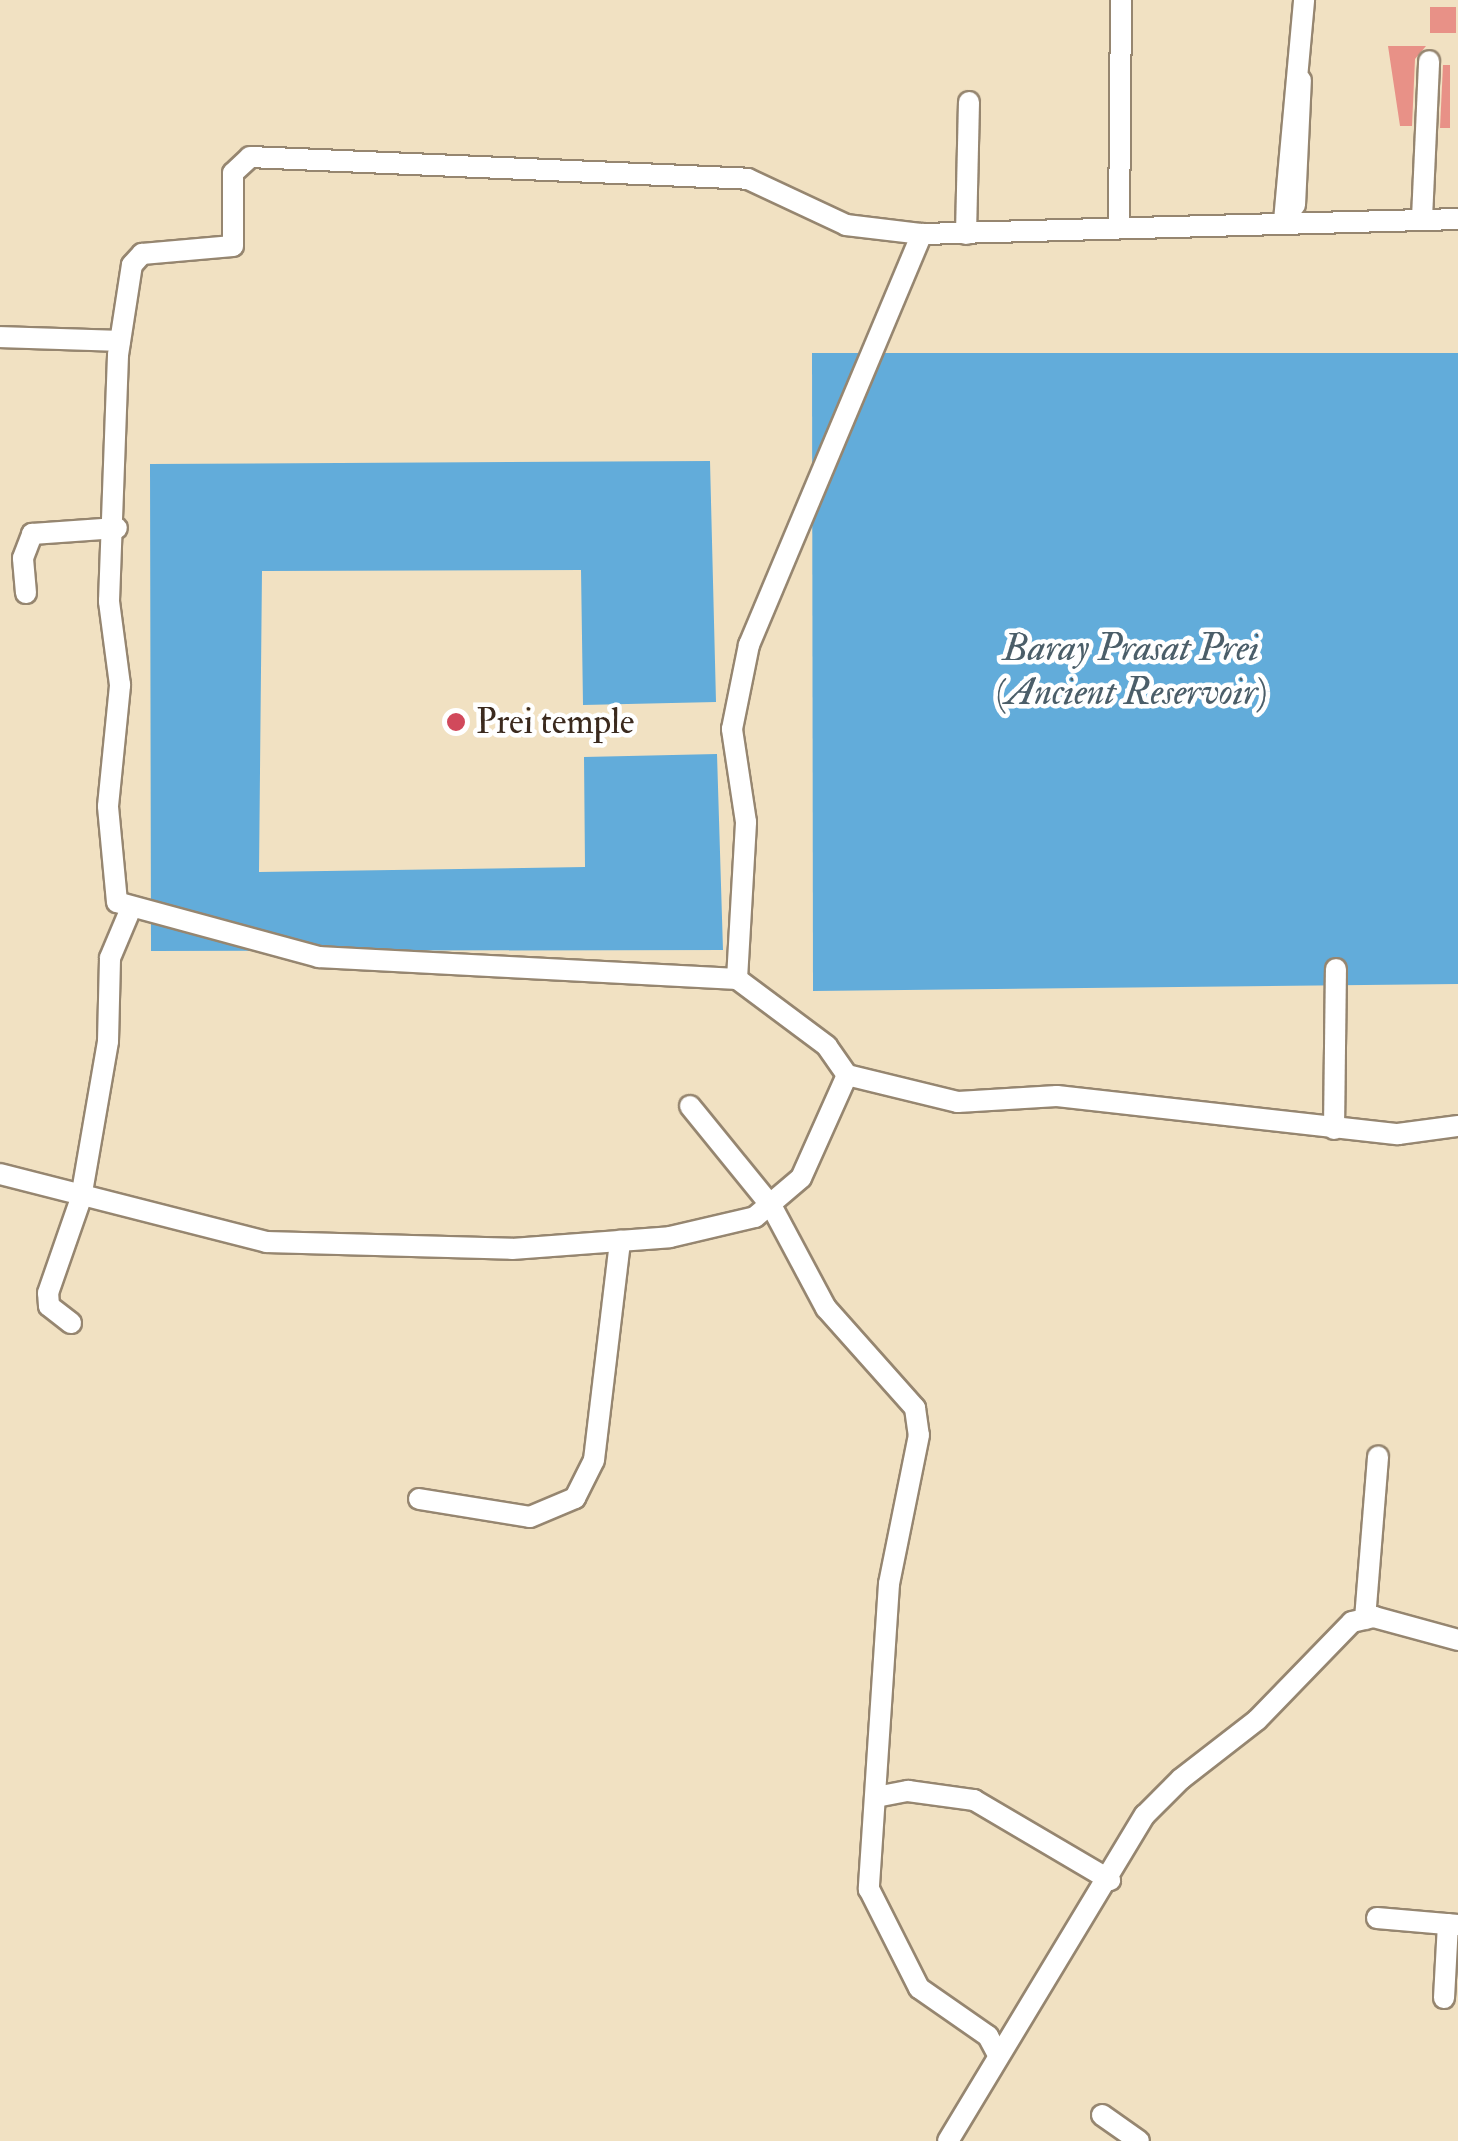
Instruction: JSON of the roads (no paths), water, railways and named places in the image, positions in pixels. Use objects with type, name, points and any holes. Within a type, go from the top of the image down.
[{"type":"street","points":[[1119,228],[1120,0]]},
{"type":"street","points":[[1289,221],[1286,116],[1300,73],[1304,0]]},
{"type":"street","points":[[1422,218],[1429,61]]},
{"type":"street","points":[[966,234],[969,102]]},
{"type":"street","points":[[1458,219],[922,234],[846,225],[748,179],[250,157],[233,173],[238,241],[214,252],[142,254],[130,272],[120,341],[110,881],[131,908],[319,957],[737,979],[827,1046],[847,1075],[958,1102],[1057,1096],[1334,1130],[1458,1126]]},
{"type":"street","points":[[737,979],[746,822],[732,729],[748,644],[922,234]]},
{"type":"street","points":[[0,337],[120,341]]},
{"type":"street","points":[[26,593],[22,558],[32,534],[118,528]]},
{"type":"street","points":[[71,1323],[47,1298],[81,1198],[108,1041],[110,958],[131,908]]},
{"type":"street","points":[[1334,1130],[1336,970]]},
{"type":"street","points":[[0,1174],[81,1198],[312,1246],[670,1237],[772,1207],[801,1178],[847,1075]]},
{"type":"street","points":[[690,1106],[772,1207],[826,1308],[918,1419],[889,1584],[876,1797],[874,1906],[918,1988],[988,2036],[998,2055]]},
{"type":"street","points":[[419,1498],[530,1517],[575,1498],[594,1460],[620,1241]]},
{"type":"street","points":[[948,2141],[1110,1880],[1145,1815],[1365,1619],[1378,1457]]},
{"type":"street","points":[[1365,1619],[1458,1640]]},
{"type":"street","points":[[876,1797],[908,1791],[974,1800],[1110,1880]]},
{"type":"street","points":[[1377,1918],[1453,1925],[1444,1998]]},
{"type":"street","points":[[1102,2115],[1139,2141]]},
{"type":"water","name":"Baray Prasat Prei (Ancient Reservoir)","points":[[812,353],[1458,353],[1458,984],[813,991]]},
{"type":"water","points":[[710,461],[716,702],[583,705],[581,570],[262,571],[259,872],[585,867],[584,757],[717,754],[723,950],[151,951],[150,464]]},
{"type":"place","name":"Prei temple","points":[[456,722]]}]
